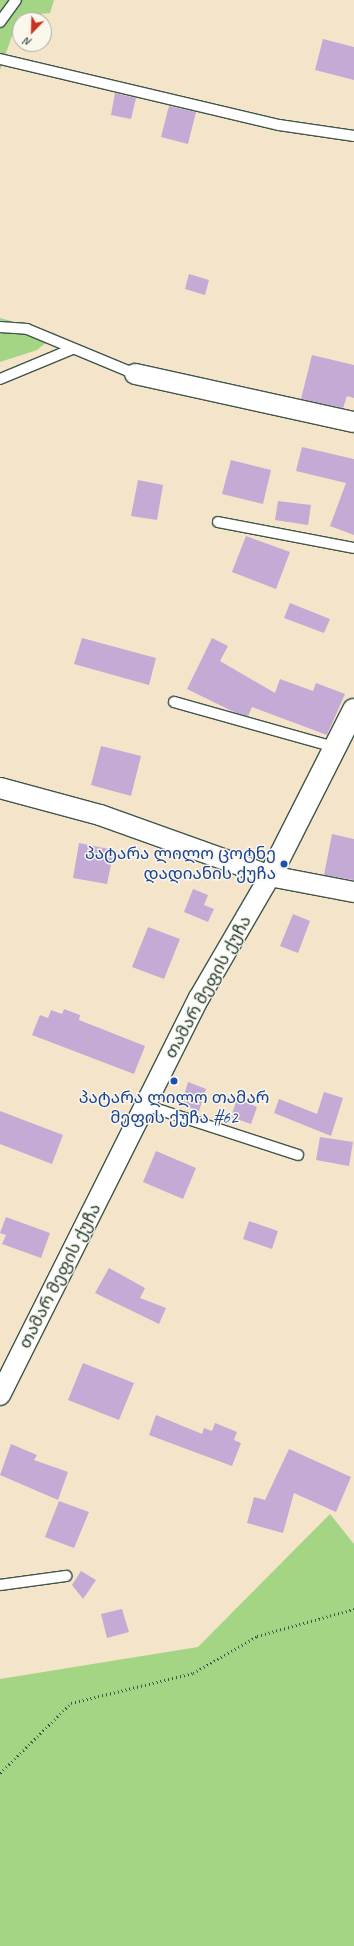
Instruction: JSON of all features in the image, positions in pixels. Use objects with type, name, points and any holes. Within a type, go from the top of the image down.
[{"type":"street","points":[[135,374],[354,422]]},
{"type":"street","name":"თამარ მეფის ქუჩა","points":[[0,1395],[199,998],[270,876],[354,710]]},
{"type":"street","points":[[0,788],[100,815],[270,876],[354,892]]},
{"type":"lane","points":[[0,22],[16,0]]},
{"type":"lane","points":[[0,59],[279,125],[354,136]]},
{"type":"lane","points":[[0,327],[27,329],[135,374]]},
{"type":"lane","points":[[0,379],[72,349]]},
{"type":"lane","points":[[218,522],[354,548]]},
{"type":"lane","points":[[174,702],[334,748]]},
{"type":"lane","points":[[145,1105],[298,1155]]},
{"type":"lane","points":[[0,1585],[66,1576]]},
{"type":"path","points":[[0,1773],[71,1703],[193,1673],[257,1636],[354,1609]]},
{"type":"green space","points":[[0,0],[54,0],[50,12],[12,12],[12,36],[0,70]]},
{"type":"green space","points":[[0,318],[57,334],[37,350],[0,362]]},
{"type":"green space","points":[[330,1514],[354,1544],[354,1946],[0,1946],[0,1679],[198,1647]]},
{"type":"building","points":[[323,39],[354,47],[354,80],[315,70]]},
{"type":"building","points":[[115,93],[136,98],[131,119],[111,115]]},
{"type":"building","points":[[169,106],[196,112],[188,144],[161,137]]},
{"type":"building","points":[[189,274],[209,280],[205,295],[185,289]]},
{"type":"building","points":[[312,355],[354,365],[354,398],[347,396],[343,408],[301,399]]},
{"type":"building","points":[[302,447],[354,459],[354,535],[330,526],[346,483],[296,471]]},
{"type":"building","points":[[231,460],[271,470],[263,504],[222,494]]},
{"type":"building","points":[[138,480],[163,485],[157,520],[131,516]]},
{"type":"building","points":[[278,501],[311,505],[308,525],[275,520]]},
{"type":"building","points":[[246,536],[290,552],[276,589],[232,572]]},
{"type":"building","points":[[290,603],[330,619],[324,633],[284,618]]},
{"type":"building","points":[[82,638],[156,658],[149,685],[74,664]]},
{"type":"building","points":[[212,638],[228,646],[220,661],[275,693],[280,679],[313,691],[316,683],[345,694],[327,735],[252,707],[248,716],[236,713],[187,689]]},
{"type":"building","points":[[101,746],[141,756],[131,796],[91,785]]},
{"type":"building","points":[[332,834],[354,839],[354,880],[324,875]]},
{"type":"building","points":[[79,843],[114,850],[107,884],[73,878]]},
{"type":"building","points":[[193,889],[208,895],[204,905],[214,909],[208,922],[184,912]]},
{"type":"building","points":[[293,914],[310,921],[298,953],[280,946]]},
{"type":"building","points":[[148,927],[180,939],[164,979],[132,967]]},
{"type":"building","points":[[64,1009],[80,1015],[79,1020],[145,1046],[134,1074],[32,1035],[40,1015],[48,1018],[51,1010],[62,1014]]},
{"type":"building","points":[[188,1082],[206,1089],[199,1111],[181,1105]]},
{"type":"building","points":[[324,1092],[343,1098],[331,1136],[274,1113],[279,1099],[317,1114]]},
{"type":"building","points":[[237,1099],[257,1107],[251,1124],[231,1117]]},
{"type":"building","points":[[0,1111],[63,1135],[52,1164],[0,1144]]},
{"type":"building","points":[[320,1137],[353,1142],[349,1166],[316,1160]]},
{"type":"building","points":[[156,1151],[196,1168],[183,1199],[143,1182]]},
{"type":"building","points":[[6,1217],[50,1233],[41,1258],[2,1244],[6,1235],[0,1233]]},
{"type":"building","points":[[249,1221],[278,1231],[272,1249],[243,1239]]},
{"type":"building","points":[[109,1268],[145,1288],[140,1298],[166,1308],[159,1324],[95,1293]]},
{"type":"building","points":[[83,1363],[134,1383],[119,1420],[68,1400]]},
{"type":"building","points":[[156,1415],[202,1434],[204,1428],[212,1431],[215,1423],[237,1432],[234,1440],[241,1443],[232,1466],[149,1435]]},
{"type":"building","points":[[11,1444],[37,1455],[34,1460],[68,1472],[58,1500],[0,1475]]},
{"type":"building","points":[[289,1449],[351,1477],[336,1512],[294,1493],[283,1533],[247,1523],[254,1497],[265,1500]]},
{"type":"building","points":[[59,1501],[89,1512],[74,1548],[45,1537]]},
{"type":"building","points":[[81,1571],[96,1580],[83,1599],[72,1585]]},
{"type":"building","points":[[122,1609],[129,1632],[107,1638],[101,1614]]},
{"type":"place","name":"პატარა ლილო ცოტნე დადიანის ქუჩა","points":[[284,864]]},
{"type":"place","name":"პატარა ლილო თამარ მეფის ქუჩა #62","points":[[174,1081]]}]
